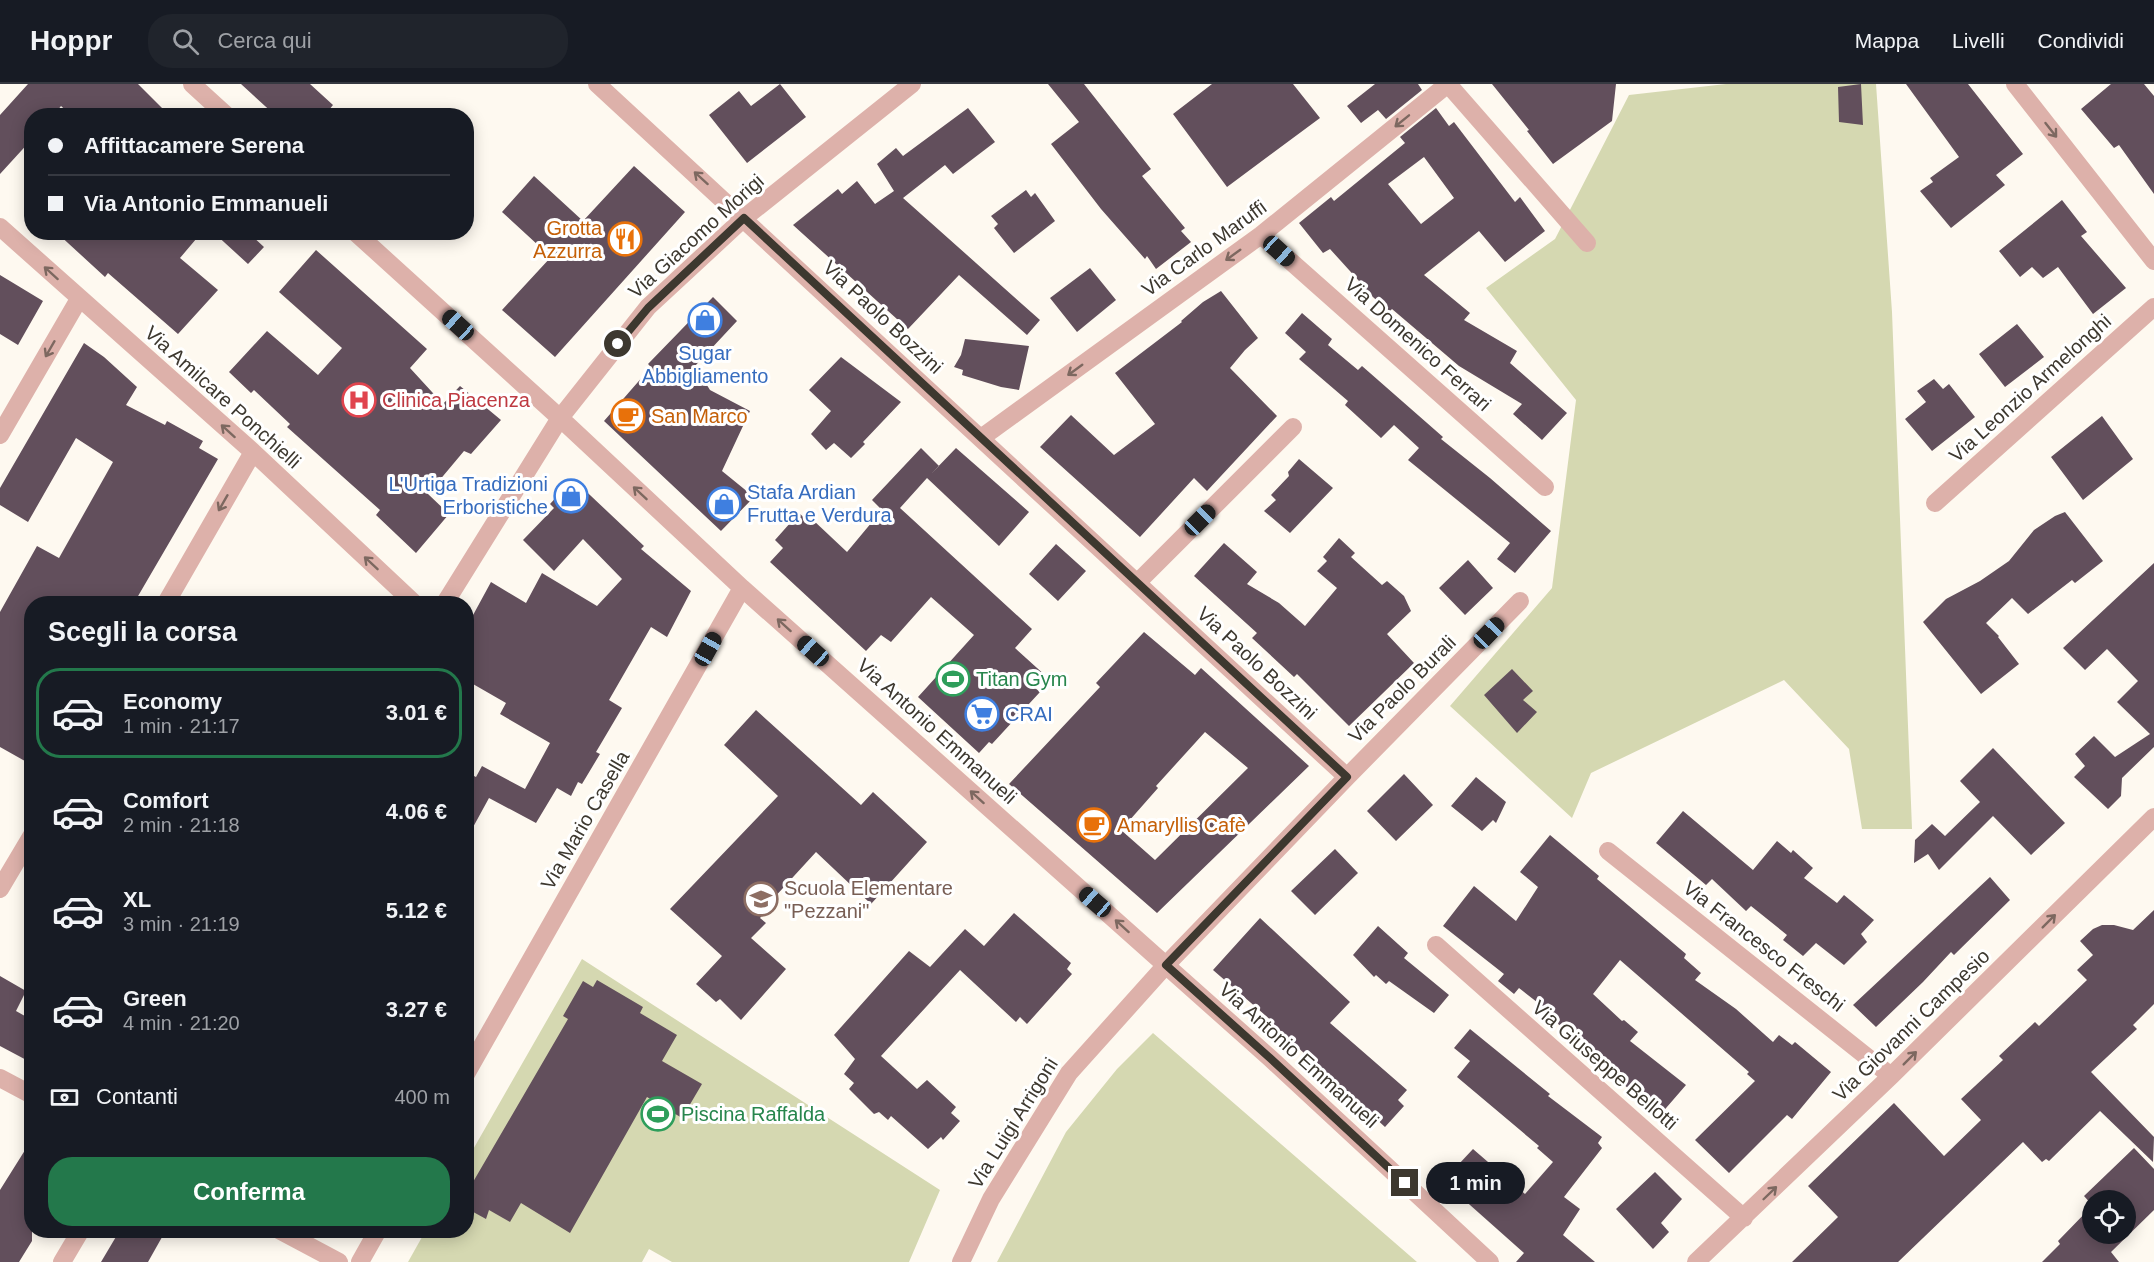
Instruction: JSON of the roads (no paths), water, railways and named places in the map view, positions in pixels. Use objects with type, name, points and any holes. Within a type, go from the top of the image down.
[{"type":"street","points":[[192,84],[218,108]]},
{"type":"street","name":"Via Paolo Bozzini","points":[[597,84],[1347,777]]},
{"type":"street","name":"Via Giacomo Morigi","points":[[449,596],[560,418],[648,308],[744,218],[912,84]]},
{"type":"street","points":[[1448,84],[1587,243]]},
{"type":"street","name":"Via Carlo Maruffi","points":[[981,438],[1261,235],[1448,84]]},
{"type":"street","points":[[2015,84],[2154,261]]},
{"type":"street","name":"Via Amilcare Ponchielli","points":[[0,227],[253,452],[407,596]]},
{"type":"street","name":"Via Domenico Ferrari","points":[[1261,235],[1545,487]]},
{"type":"street","name":"Via Antonio Emmanueli","points":[[365,240],[742,588],[1270,1058],[1490,1262]]},
{"type":"street","points":[[0,435],[79,299]]},
{"type":"street","name":"Via Leonzio Armelonghi","points":[[1935,503],[2154,307]]},
{"type":"street","points":[[1137,583],[1293,427]]},
{"type":"street","points":[[170,596],[253,452]]},
{"type":"street","name":"Via Mario Casella","points":[[474,1060],[742,588]]},
{"type":"street","name":"Via Paolo Burali","points":[[1166,965],[1520,601]]},
{"type":"street","name":"Via Giovanni Campesio","points":[[1696,1262],[1891,1076],[2154,817]]},
{"type":"street","points":[[0,889],[24,848]]},
{"type":"street","name":"Via Francesco Freschi","points":[[1608,851],[1891,1076]]},
{"type":"street","name":"Via Giuseppe Bellotti","points":[[1436,945],[1744,1218]]},
{"type":"street","name":"Via Luigi Arrigoni","points":[[961,1262],[991,1199],[1069,1072],[1166,965]]},
{"type":"street","points":[[0,1078],[24,1091]]},
{"type":"street","points":[[62,1262],[76,1238]]},
{"type":"street","points":[[294,1238],[339,1262]]},
{"type":"street","points":[[360,1262],[374,1238]]},
{"type":"place","name":"Grotta Azzurra","points":[[625,239]]},
{"type":"place","name":"Sugar Abbigliamento","points":[[705,320]]},
{"type":"place","name":"Clinica Piacenza","points":[[359,400]]},
{"type":"place","name":"San Marco","points":[[628,416]]},
{"type":"place","name":"L'Urtiga Tradizioni Erboristiche","points":[[571,496]]},
{"type":"place","name":"Stafa Ardian Frutta e Verdura","points":[[724,504]]},
{"type":"place","name":"Titan Gym","points":[[953,679]]},
{"type":"place","name":"CRAI","points":[[982,714]]},
{"type":"place","name":"Amaryllis Cafè","points":[[1094,825]]},
{"type":"place","name":"Scuola Elementare \"Pezzani\"","points":[[761,899]]},
{"type":"place","name":"Piscina Raffalda","points":[[658,1114]]}]
